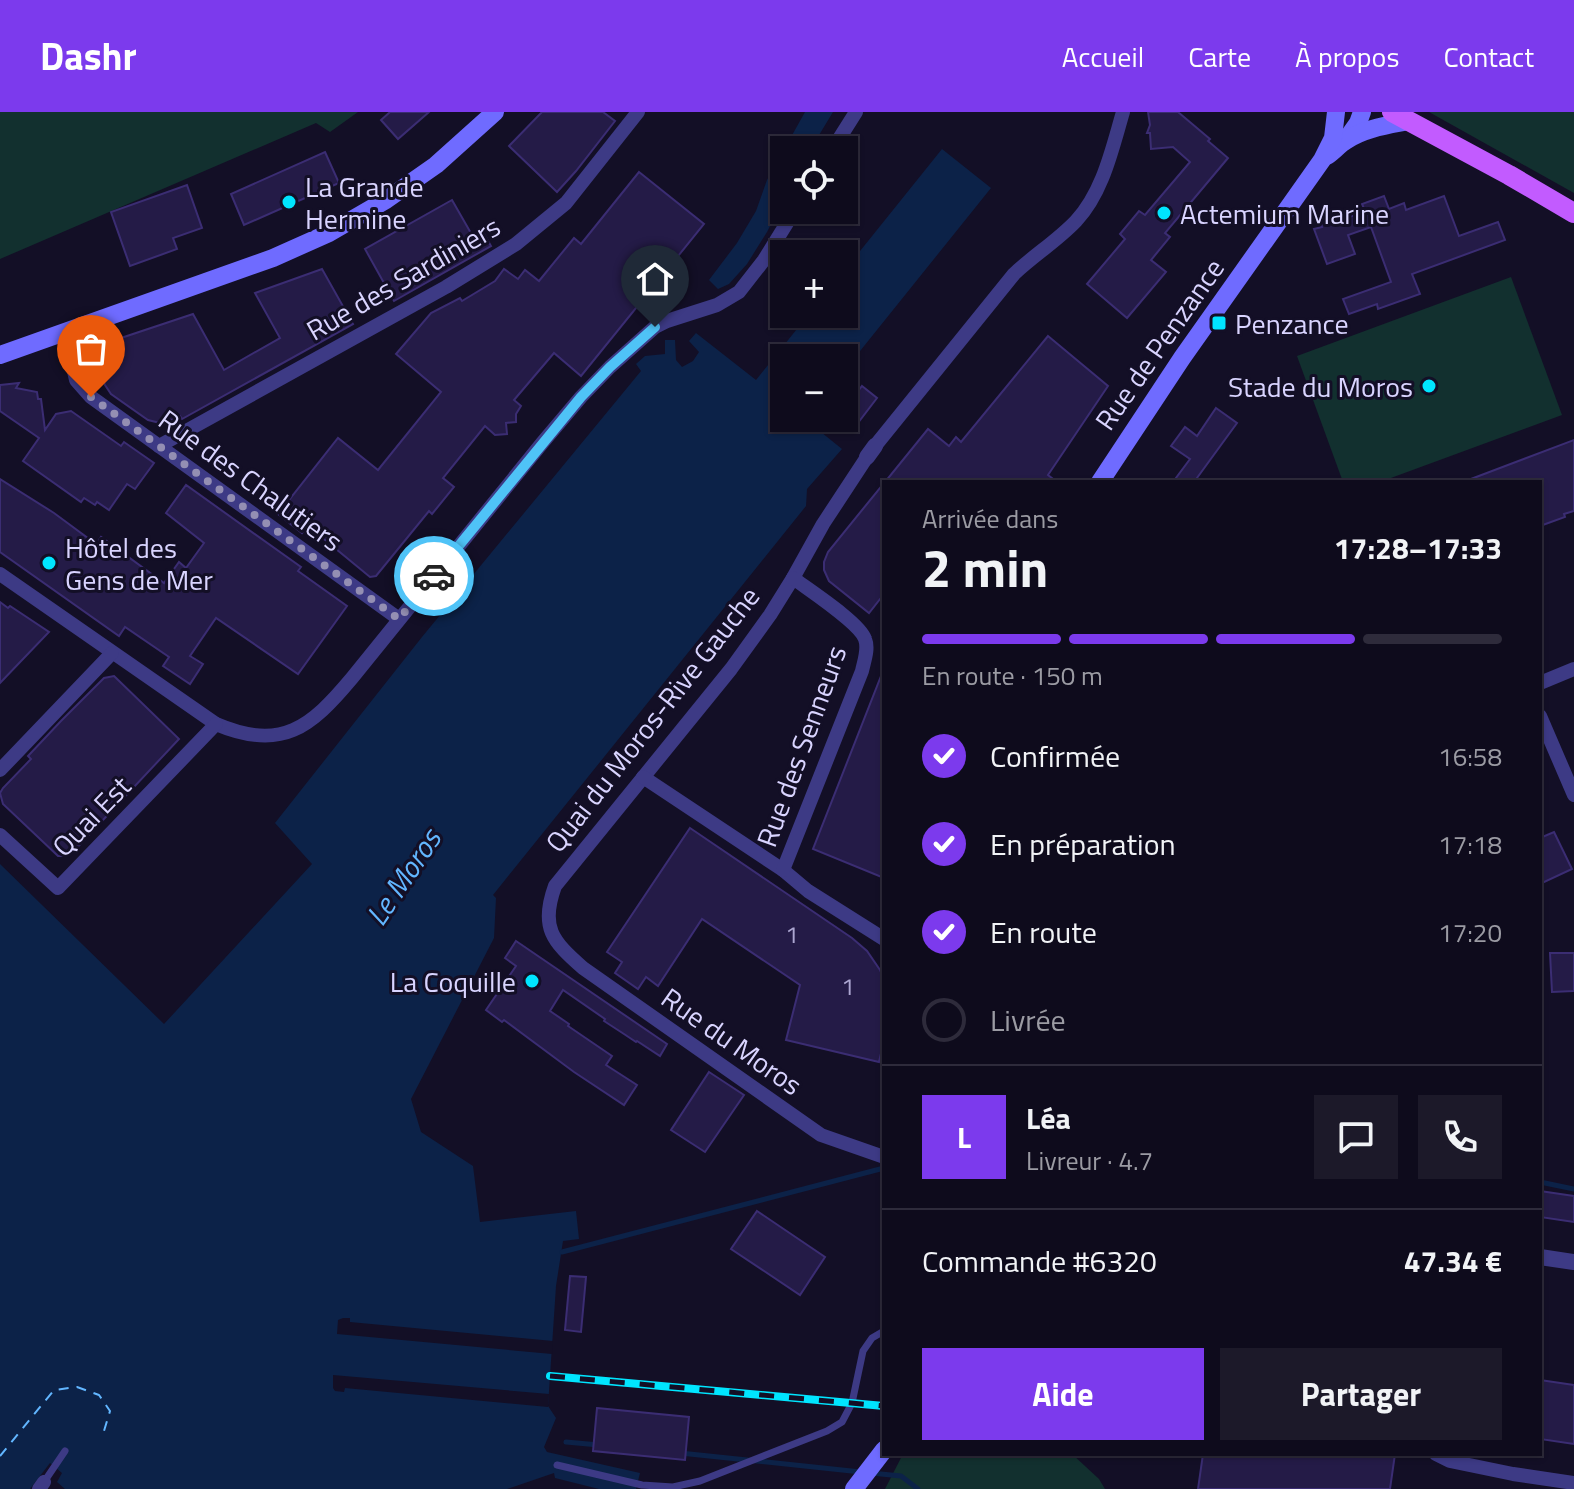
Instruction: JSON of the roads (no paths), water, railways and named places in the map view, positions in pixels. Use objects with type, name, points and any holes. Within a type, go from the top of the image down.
[{"type":"main road","points":[[0,355],[273,258],[329,233],[386,200],[436,165],[495,112]]},
{"type":"main road","points":[[1341,122],[1358,123],[1362,112]]},
{"type":"main road","points":[[1401,117],[1574,213]]},
{"type":"main road","name":"Rue de Penzance","points":[[1101,480],[1182,358],[1322,160],[1341,122],[1383,126],[1401,117]]},
{"type":"main road","points":[[854,1489],[882,1453]]},
{"type":"street","name":"Rue des Sardiniers","points":[[159,446],[446,287],[516,244],[566,203],[638,112]]},
{"type":"street","points":[[841,136],[856,112]]},
{"type":"street","name":"Quai du Moros-Rive Gauche","points":[[561,948],[548,917],[555,886],[731,669],[770,615],[823,524],[871,452],[1014,274],[1034,255],[1056,241],[1087,208],[1106,168],[1123,112]]},
{"type":"street","points":[[0,574],[216,724],[252,736],[273,735],[302,727],[338,695],[562,419],[610,367],[655,327],[717,305],[739,292],[786,224]]},
{"type":"street","name":"Rue des Chalutiers","points":[[65,333],[80,387],[399,619]]},
{"type":"street","name":"Rue des Senneurs","points":[[783,870],[862,671],[866,644],[857,626],[793,578]]},
{"type":"street","points":[[0,770],[112,653]]},
{"type":"street","points":[[1542,682],[1574,669]]},
{"type":"street","points":[[1542,721],[1574,795]]},
{"type":"street","name":"Quai Est","points":[[0,835],[58,888],[216,724]]},
{"type":"street","name":"Rue des Senneurs","points":[[643,777],[783,870],[808,891],[882,938]]},
{"type":"street","name":"Rue du Moros","points":[[561,948],[583,968],[821,1135],[882,1156]]},
{"type":"street","points":[[1542,1257],[1574,1262]]},
{"type":"street","points":[[1440,1456],[1512,1482],[1574,1483]]},
{"type":"lane","points":[[557,1465],[642,1485],[673,1487],[700,1481],[827,1431],[842,1422],[852,1403],[863,1351],[872,1338],[882,1332]]},
{"type":"lane","points":[[42,1485],[65,1451]]},
{"type":"water","points":[[805,112],[833,112],[818,136],[792,136]]},
{"type":"water","points":[[942,149],[991,188],[858,354],[858,344],[785,344],[798,328],[858,328],[858,254]]},
{"type":"water","points":[[770,175],[771,224],[747,264],[729,284],[718,289],[709,280],[756,211]]},
{"type":"water","name":"Le Moros","points":[[696,333],[756,380],[770,363],[770,432],[821,432],[842,449],[807,489],[806,506],[493,895],[496,898],[494,938],[411,1099],[421,1132],[473,1166],[480,1222],[576,1211],[579,1239],[563,1241],[556,1286],[548,1406],[556,1418],[544,1447],[547,1452],[640,1473],[636,1489],[599,1489],[555,1478],[554,1473],[507,1489],[65,1489],[57,1482],[62,1473],[50,1463],[30,1489],[0,1489],[0,864],[164,1024],[312,864],[275,823],[422,637],[641,371],[636,364],[645,356],[665,354],[665,340],[675,340],[676,360],[682,367],[693,361],[699,352],[689,341]]},
{"type":"waterway","points":[[562,1252],[882,1169]]},
{"type":"waterway","points":[[1542,1182],[1574,1189]]},
{"type":"waterway","points":[[566,1442],[599,1445]]},
{"type":"waterway","points":[[680,1453],[861,1472]]},
{"type":"waterway","points":[[871,1473],[901,1476],[918,1489]]},
{"type":"railway","points":[[550,1376],[882,1406]]},
{"type":"place","name":"La Grande Hermine","points":[[289,202]]},
{"type":"place","name":"Actemium Marine","points":[[1164,213]]},
{"type":"place","name":"Penzance","points":[[1219,323]]},
{"type":"place","name":"Stade du Moros","points":[[1429,386]]},
{"type":"place","name":"Hôtel des Gens de Mer","points":[[49,563]]},
{"type":"place","name":"La Coquille","points":[[532,981]]}]
